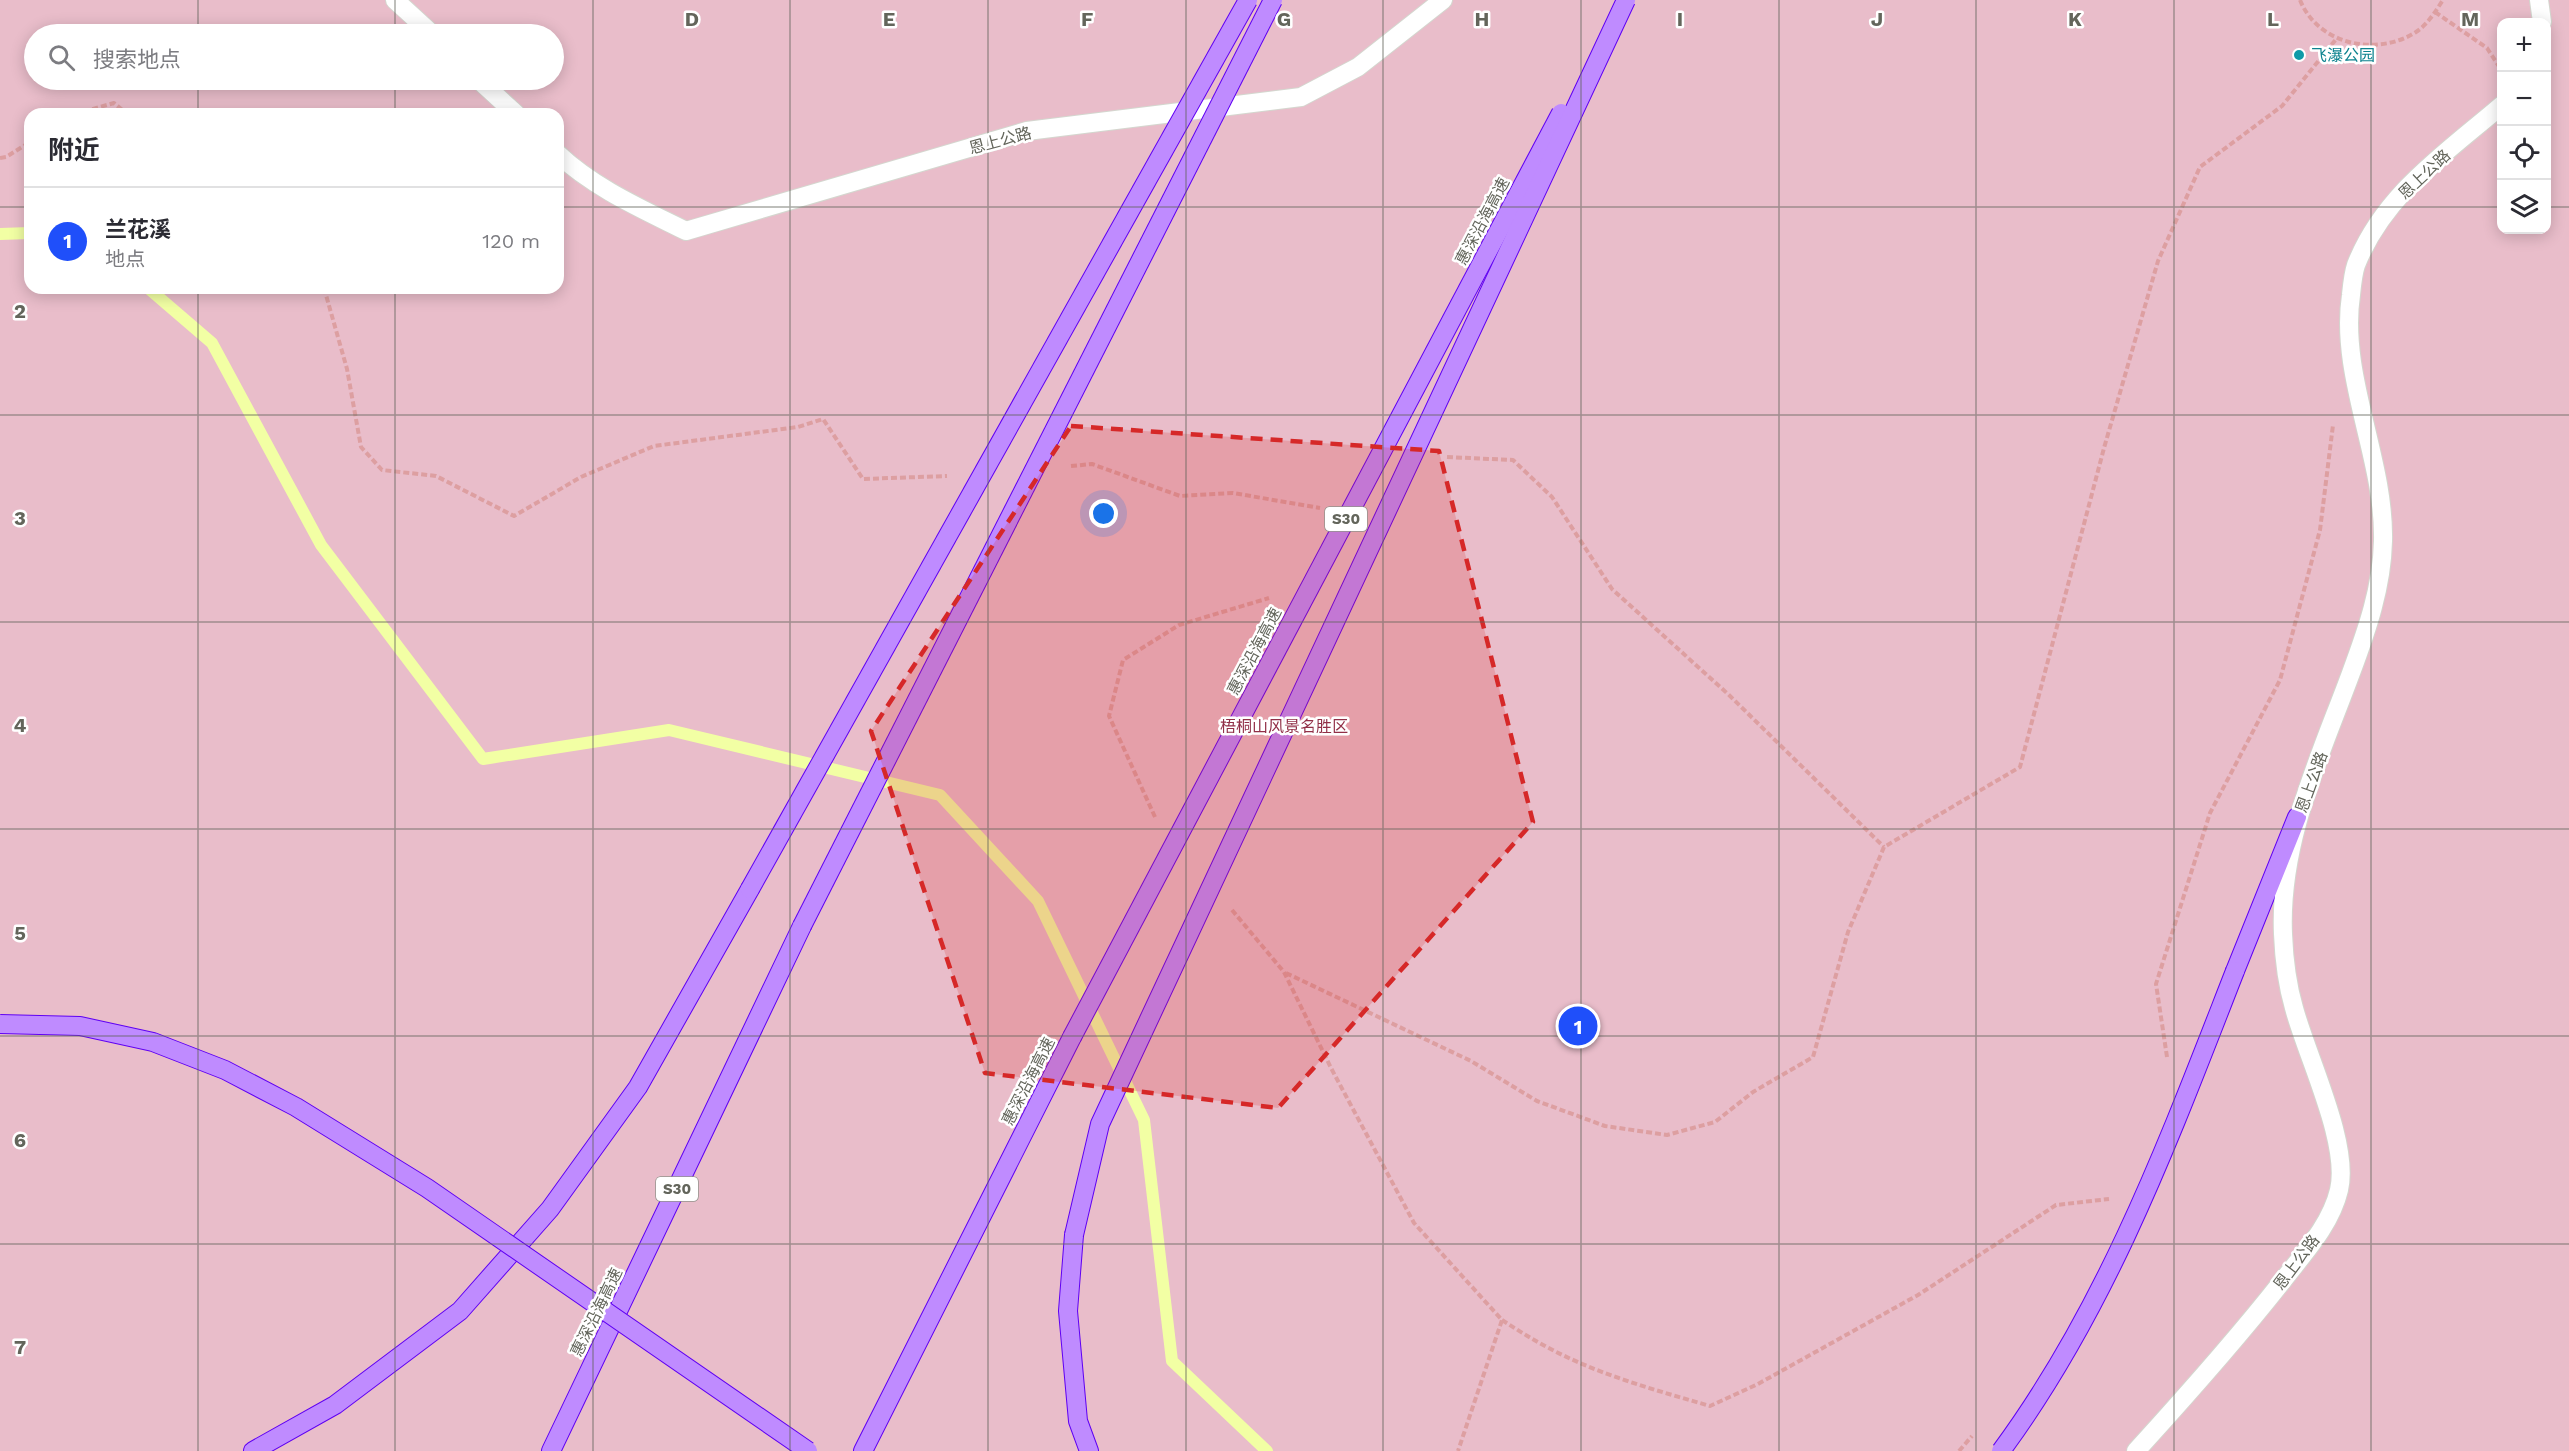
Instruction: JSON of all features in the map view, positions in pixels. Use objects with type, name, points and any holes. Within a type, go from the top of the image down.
[{"type":"highway","points":[[253,1451],[335,1405],[460,1311],[550,1209],[638,1087],[1248,0]]},
{"type":"highway","name":"惠深沿海高速","points":[[551,1451],[802,927],[1273,0]]},
{"type":"highway","name":"惠深沿海高速","points":[[863,1451],[1072,1037],[1620,0]]},
{"type":"highway","points":[[1089,1451],[1078,1421],[1068,1311],[1074,1235],[1101,1124],[1626,0]]},
{"type":"highway","points":[[2001,1451],[2024,1420],[2073,1339],[2117,1259],[2164,1153],[2298,817]]},
{"type":"highway","points":[[0,1024],[80,1026],[153,1042],[225,1070],[296,1107],[427,1188],[808,1451]]},
{"type":"street","points":[[395,0],[421,24]]},
{"type":"street","name":"恩上公路","points":[[564,160],[628,202],[686,231],[1027,131],[1301,97],[1358,67],[1443,0]]},
{"type":"street","points":[[2540,0],[2542,18]]},
{"type":"street","points":[[490,90],[509,108]]},
{"type":"street","name":"恩上公路","points":[[2136,1451],[2242,1333],[2317,1237],[2330,1213],[2339,1189],[2341,1163],[2336,1138],[2294,1009],[2286,971],[2283,898],[2288,859],[2298,817],[2368,628],[2379,584],[2383,540],[2380,495],[2351,352],[2349,311],[2355,268],[2375,227],[2404,189],[2497,109]]},
{"type":"path","points":[[2300,0],[2317,25],[2337,38],[2357,45],[2378,46],[2399,41],[2417,31],[2443,0]]},
{"type":"path","points":[[2435,12],[2487,48],[2497,63]]},
{"type":"path","points":[[1284,972],[1471,1061],[1537,1101],[1605,1126],[1667,1135],[1715,1122],[1753,1092],[1814,1057],[1848,932],[1884,847],[2020,766],[2104,448],[2158,261],[2200,167],[2282,106],[2337,38]]},
{"type":"path","points":[[96,108],[114,103],[120,108]]},
{"type":"path","points":[[0,158],[6,157],[24,146]]},
{"type":"path","points":[[326,294],[347,369],[361,447],[382,470],[436,476],[514,516],[581,477],[654,446],[798,427],[823,419],[863,479],[949,476]]},
{"type":"path","points":[[2168,1062],[2156,984],[2210,813],[2280,680],[2320,530],[2333,424]]},
{"type":"path","points":[[1441,463],[1448,455],[1513,460],[1552,497],[1612,589],[1730,695],[1884,847]]},
{"type":"path","points":[[1068,466],[1092,464],[1180,496],[1233,493],[1323,508]]},
{"type":"path","points":[[1155,819],[1109,716],[1123,660],[1179,625],[1279,595]]},
{"type":"path","points":[[1231,909],[1284,972],[1331,1068],[1414,1223],[1502,1320],[1546,1347],[1584,1364],[1667,1394],[1710,1406],[1758,1384],[1918,1295],[2056,1205],[2110,1199]]},
{"type":"path","points":[[1458,1451],[1502,1320]]},
{"type":"path","points":[[1959,1451],[1974,1434]]},
{"type":"highlighted area","points":[[1071,426],[1439,451],[1533,822],[1278,1108],[985,1073],[871,731]]},
{"type":"green space","name":"梧桐山风景名胜区","points":[[0,0],[2569,0],[2569,1451],[0,1451]]},
{"type":"waterway","points":[[0,234],[24,233]]},
{"type":"waterway","points":[[155,294],[212,343],[321,545],[483,759],[669,730],[940,795],[1038,901],[1144,1120],[1172,1361],[1267,1451]]},
{"type":"place","name":"飞瀑公园","points":[[2299,55]]},
{"type":"place","name":"兰花溪","points":[[1578,1026]]}]
